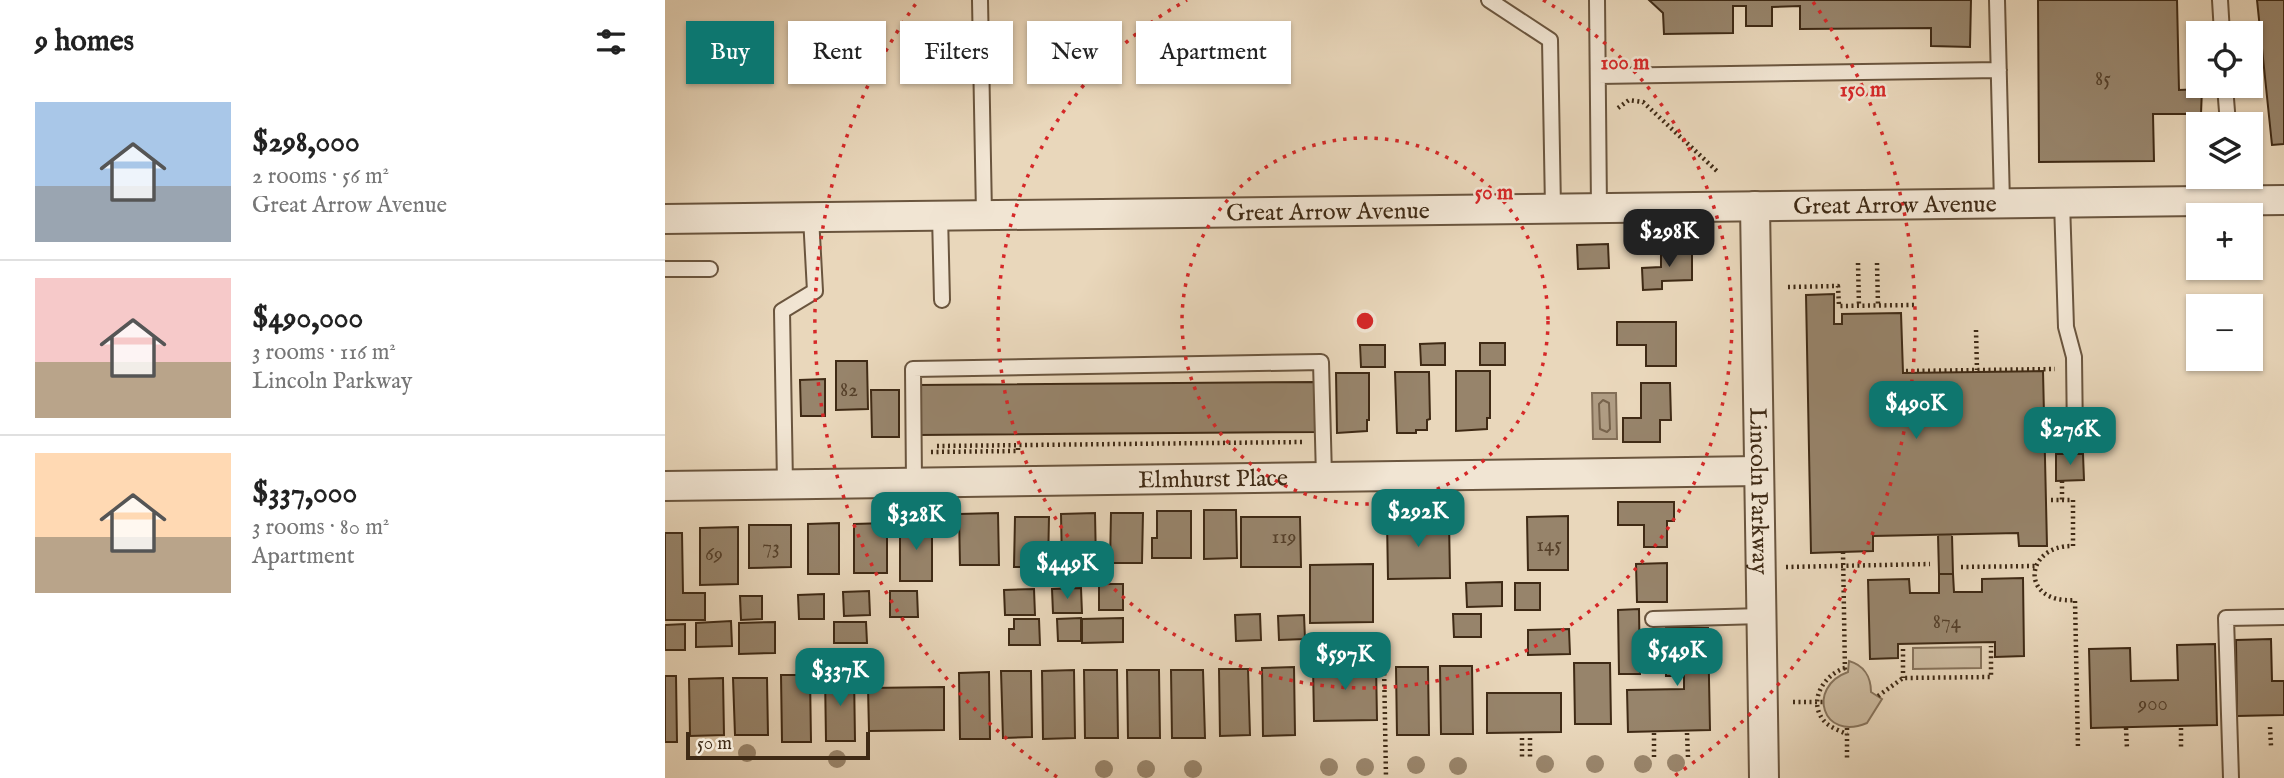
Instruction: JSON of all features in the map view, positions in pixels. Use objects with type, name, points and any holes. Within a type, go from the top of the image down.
[{"type":"street","name":"Great Arrow Avenue","points":[[665,219],[2062,202],[2232,189],[2284,200]]},
{"type":"street","name":"Lincoln Parkway","points":[[1755,206],[1764,778]]},
{"type":"street","name":"Elmhurst Place","points":[[665,486],[1759,471]]},
{"type":"lane","points":[[980,0],[984,214]]},
{"type":"lane","points":[[1489,0],[1550,40],[1553,208]]},
{"type":"lane","points":[[1597,0],[1599,208]]},
{"type":"lane","points":[[1997,0],[2002,203]]},
{"type":"lane","points":[[2220,0],[2221,21]]},
{"type":"lane","points":[[1598,76],[1999,70]]},
{"type":"lane","points":[[2062,202],[2066,327],[2074,357],[2075,439]]},
{"type":"lane","points":[[940,215],[942,300]]},
{"type":"lane","points":[[785,484],[782,312],[815,290],[811,217]]},
{"type":"lane","points":[[665,269],[710,269]]},
{"type":"lane","points":[[914,482],[913,369],[1321,362],[1324,477]]},
{"type":"lane","points":[[1653,619],[1762,616]]},
{"type":"lane","points":[[2231,778],[2226,618],[2284,617]]},
{"type":"path","points":[[1633,100],[1646,104],[1719,173]]},
{"type":"path","points":[[1858,263],[1859,306]]},
{"type":"path","points":[[1877,263],[1878,305]]},
{"type":"path","points":[[1788,287],[1838,286],[1839,306],[1914,305]]},
{"type":"path","points":[[1976,330],[1977,370]]},
{"type":"path","points":[[1906,371],[2055,368]]},
{"type":"path","points":[[1291,441],[1292,451]]},
{"type":"path","points":[[1193,442],[1193,453]]},
{"type":"path","points":[[1242,442],[1242,451]]},
{"type":"path","points":[[937,446],[1304,442]]},
{"type":"path","points":[[1143,443],[1143,453]]},
{"type":"path","points":[[1044,444],[1044,455]]},
{"type":"path","points":[[1093,444],[1094,454]]},
{"type":"path","points":[[929,452],[1019,451],[1018,445]]},
{"type":"path","points":[[2062,481],[2062,500]]},
{"type":"path","points":[[1961,567],[2035,566],[2047,553],[2058,547],[2073,546],[2073,500],[2051,500]]},
{"type":"path","points":[[1843,552],[1845,670],[1834,671],[1826,679],[1819,688],[1817,702],[1825,722],[1847,731],[1847,758]]},
{"type":"path","points":[[1783,567],[1930,564]]},
{"type":"path","points":[[2035,566],[2036,580],[2045,596],[2057,600],[2075,600],[2078,750]]},
{"type":"path","points":[[1878,696],[1903,678],[1991,677],[1991,646]]},
{"type":"path","points":[[1903,649],[1903,678]]},
{"type":"path","points":[[1378,653],[1384,664],[1386,778]]},
{"type":"path","points":[[1793,702],[1824,702]]},
{"type":"path","points":[[2270,727],[2271,746]]},
{"type":"path","points":[[2126,728],[2127,749]]},
{"type":"path","points":[[2181,728],[2181,748]]},
{"type":"path","points":[[1654,733],[1654,757]]},
{"type":"path","points":[[1687,733],[1688,757]]},
{"type":"path","points":[[1522,738],[1522,760]]},
{"type":"path","points":[[1530,738],[1530,760]]},
{"type":"shaded area","points":[[1981,647],[1981,668],[1913,669],[1913,648]]},
{"type":"shaded area","points":[[1849,661],[1862,668],[1870,681],[1871,692],[1882,699],[1867,723],[1852,727],[1839,725],[1830,719],[1824,700],[1827,689],[1835,679],[1848,672]]},
{"type":"water","points":[[1592,393],[1616,393],[1617,439],[1593,439]]},
{"type":"building","points":[[1649,0],[1971,0],[1970,47],[1931,46],[1931,28],[1800,29],[1800,6],[1772,7],[1772,26],[1746,26],[1746,6],[1733,6],[1733,33],[1664,34],[1663,13]]},
{"type":"building","points":[[2038,0],[2177,0],[2179,90],[2186,90],[2186,98],[2202,98],[2201,112],[2153,114],[2154,161],[2039,162]]},
{"type":"building","points":[[2257,0],[2284,0],[2284,144],[2272,145],[2263,58],[2263,21],[2259,21]]},
{"type":"building","points":[[1608,244],[1609,268],[1578,269],[1577,245]]},
{"type":"building","points":[[1692,249],[1692,280],[1662,281],[1662,289],[1643,290],[1642,268],[1661,267],[1661,250]]},
{"type":"building","points":[[1834,294],[1834,324],[1842,324],[1842,314],[1901,313],[1903,373],[2043,371],[2047,546],[2019,546],[2018,533],[1873,536],[1873,551],[1811,553],[1806,295]]},
{"type":"building","points":[[1617,322],[1676,322],[1676,366],[1646,366],[1646,345],[1617,345]]},
{"type":"building","points":[[1445,343],[1445,365],[1421,365],[1420,344]]},
{"type":"building","points":[[1480,343],[1505,343],[1505,365],[1480,365]]},
{"type":"building","points":[[1360,345],[1385,345],[1385,367],[1361,367]]},
{"type":"building","points":[[836,361],[867,361],[868,409],[836,410]]},
{"type":"building","points":[[1456,371],[1490,371],[1490,418],[1487,418],[1487,429],[1456,431]]},
{"type":"building","points":[[1395,372],[1429,372],[1430,419],[1427,420],[1427,430],[1397,433]]},
{"type":"building","points":[[1336,373],[1369,373],[1367,431],[1337,433]]},
{"type":"building","points":[[825,379],[825,416],[801,416],[800,380]]},
{"type":"building","points":[[1318,382],[1319,432],[917,435],[917,385]]},
{"type":"building","points":[[1641,383],[1670,383],[1671,420],[1660,420],[1660,442],[1623,442],[1623,418],[1641,418]]},
{"type":"building","points":[[871,390],[899,390],[899,437],[872,437]]},
{"type":"building","points":[[2056,454],[2083,454],[2084,480],[2056,481]]},
{"type":"building","points":[[1618,502],[1674,502],[1674,521],[1667,521],[1667,547],[1644,547],[1644,525],[1618,525]]},
{"type":"building","points":[[1204,510],[1236,510],[1237,558],[1204,559]]},
{"type":"building","points":[[1157,511],[1191,511],[1191,558],[1152,558],[1152,538],[1157,538]]},
{"type":"building","points":[[998,513],[999,565],[960,565],[959,514]]},
{"type":"building","points":[[1095,513],[1096,564],[1062,564],[1061,514]]},
{"type":"building","points":[[1111,513],[1143,513],[1142,563],[1110,563]]},
{"type":"building","points":[[1568,516],[1568,570],[1528,570],[1527,517]]},
{"type":"building","points":[[1015,517],[1049,517],[1048,567],[1014,567]]},
{"type":"building","points":[[1241,517],[1300,517],[1301,567],[1241,567]]},
{"type":"building","points":[[1387,520],[1449,520],[1450,578],[1388,579]]},
{"type":"building","points":[[839,523],[839,574],[808,574],[808,524]]},
{"type":"building","points":[[887,523],[887,573],[854,573],[854,524]]},
{"type":"building","points":[[900,524],[932,524],[932,581],[900,581]]},
{"type":"building","points":[[749,525],[791,525],[791,567],[749,568]]},
{"type":"building","points":[[738,527],[738,584],[700,585],[700,528]]},
{"type":"building","points":[[665,533],[682,533],[683,593],[705,593],[705,620],[665,620]]},
{"type":"building","points":[[1938,535],[1952,535],[1953,574],[1939,574]]},
{"type":"building","points":[[1667,563],[1667,602],[1637,602],[1636,564]]},
{"type":"building","points":[[1373,564],[1373,622],[1310,623],[1310,565]]},
{"type":"building","points":[[1939,574],[1953,574],[1954,592],[1982,592],[1982,579],[2023,578],[2024,656],[1995,657],[1995,642],[1898,644],[1898,658],[1870,659],[1868,580],[1909,579],[1910,593],[1939,593]]},
{"type":"building","points":[[1502,582],[1502,606],[1467,607],[1466,583]]},
{"type":"building","points":[[1515,583],[1540,583],[1540,610],[1515,610]]},
{"type":"building","points":[[1099,584],[1123,584],[1123,610],[1099,610]]},
{"type":"building","points":[[1081,588],[1082,613],[1053,613],[1052,589]]},
{"type":"building","points":[[1034,589],[1035,615],[1005,615],[1004,590]]},
{"type":"building","points":[[869,591],[870,615],[844,616],[843,592]]},
{"type":"building","points":[[890,591],[917,591],[918,617],[890,617]]},
{"type":"building","points":[[824,594],[824,619],[799,619],[798,595]]},
{"type":"building","points":[[740,596],[762,596],[762,619],[741,620]]},
{"type":"building","points":[[1639,609],[1640,674],[1619,674],[1618,610]]},
{"type":"building","points":[[1260,614],[1261,640],[1236,641],[1235,615]]},
{"type":"building","points":[[1453,614],[1481,614],[1481,637],[1454,637]]},
{"type":"building","points":[[1304,615],[1305,639],[1279,640],[1278,616]]},
{"type":"building","points":[[1081,618],[1081,641],[1058,641],[1057,619]]},
{"type":"building","points":[[1123,618],[1123,642],[1082,643],[1082,619]]},
{"type":"building","points":[[1014,619],[1039,619],[1040,645],[1009,645],[1009,629],[1014,629]]},
{"type":"building","points":[[731,621],[732,646],[696,647],[696,623]]},
{"type":"building","points":[[775,622],[775,653],[739,654],[739,623]]},
{"type":"building","points":[[834,622],[866,622],[867,643],[834,643]]},
{"type":"building","points":[[685,624],[685,650],[665,650],[665,625]]},
{"type":"building","points":[[1666,628],[1708,628],[1710,730],[1628,732],[1627,690],[1684,689],[1684,676],[1666,676]]},
{"type":"building","points":[[1569,629],[1570,654],[1528,655],[1528,630]]},
{"type":"building","points":[[2271,639],[2272,681],[2284,681],[2284,715],[2237,716],[2236,640]]},
{"type":"building","points":[[2215,644],[2217,725],[2091,728],[2089,649],[2130,648],[2131,681],[2178,680],[2177,645]]},
{"type":"building","points":[[1376,663],[1377,720],[1314,721],[1313,664]]},
{"type":"building","points":[[1574,663],[1610,663],[1611,724],[1575,724]]},
{"type":"building","points":[[1440,666],[1472,666],[1473,734],[1441,734]]},
{"type":"building","points":[[1294,667],[1295,735],[1263,736],[1262,668]]},
{"type":"building","points":[[1396,667],[1428,667],[1429,735],[1397,735]]},
{"type":"building","points":[[1219,669],[1248,669],[1250,735],[1220,736]]},
{"type":"building","points":[[1074,670],[1075,738],[1043,739],[1042,671]]},
{"type":"building","points":[[1084,670],[1117,670],[1118,738],[1085,738]]},
{"type":"building","points":[[1127,670],[1159,670],[1160,738],[1128,738]]},
{"type":"building","points":[[1171,670],[1203,670],[1205,738],[1172,738]]},
{"type":"building","points":[[1001,671],[1031,671],[1032,737],[1003,738]]},
{"type":"building","points":[[989,672],[990,739],[960,739],[959,673]]},
{"type":"building","points":[[825,674],[854,674],[855,741],[826,741]]},
{"type":"building","points":[[781,675],[810,675],[811,742],[782,742]]},
{"type":"building","points":[[665,676],[676,676],[677,742],[665,742]]},
{"type":"building","points":[[723,678],[724,735],[690,736],[689,679]]},
{"type":"building","points":[[733,678],[767,678],[768,735],[735,735]]},
{"type":"building","points":[[944,687],[944,730],[869,731],[868,688]]},
{"type":"building","points":[[1487,693],[1561,693],[1561,732],[1487,733]]}]
